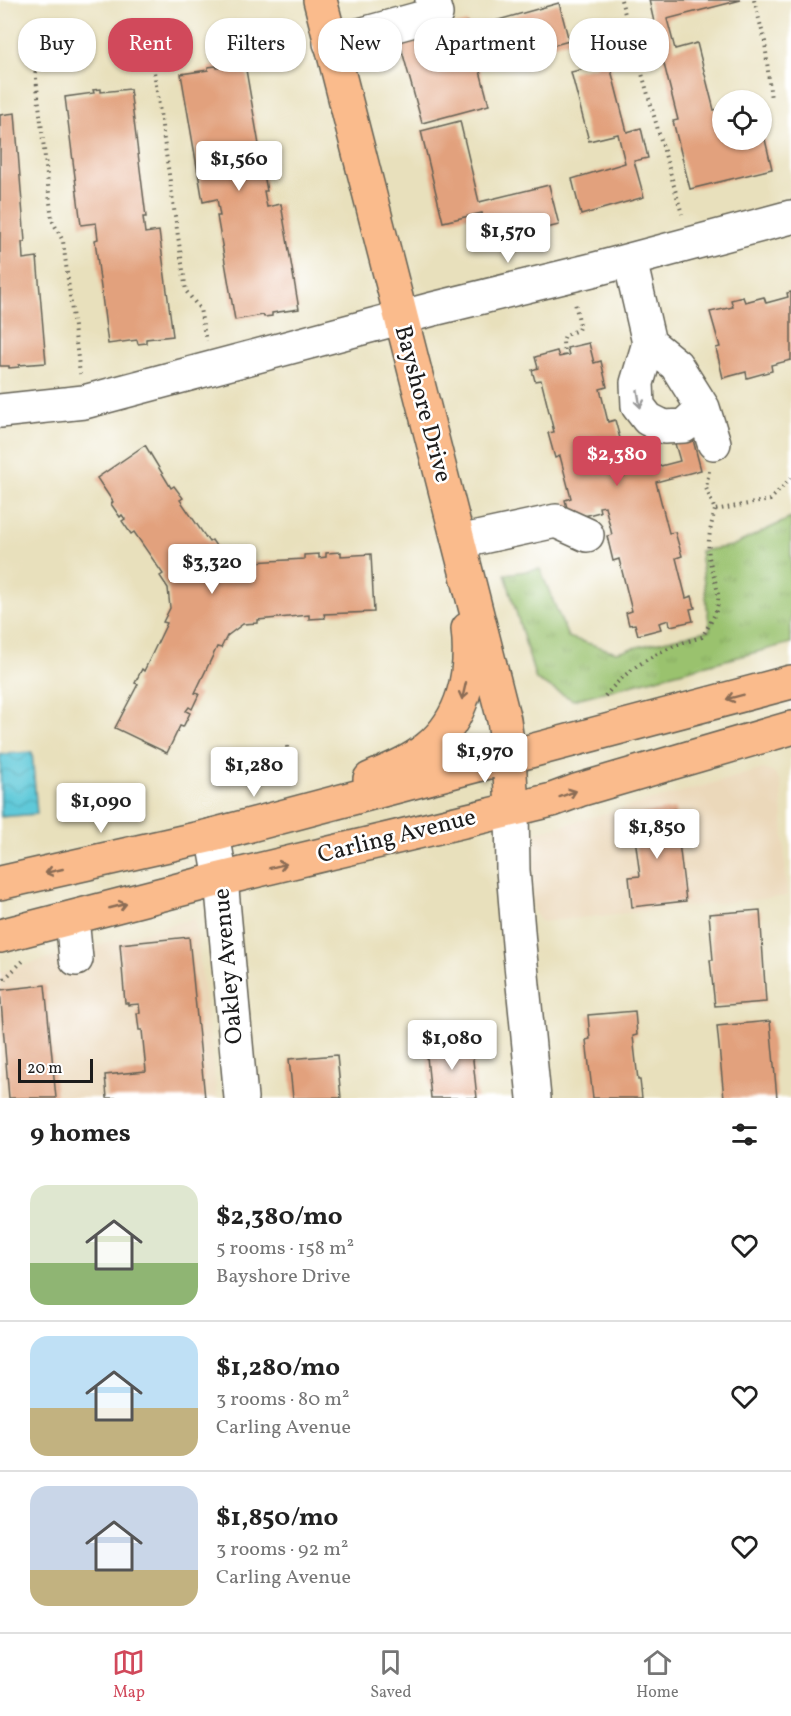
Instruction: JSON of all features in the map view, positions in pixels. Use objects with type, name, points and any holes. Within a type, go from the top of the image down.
[{"type":"main road","name":"Bayshore Drive","points":[[320,0],[324,18]]},
{"type":"main road","name":"Bayshore Drive","points":[[337,72],[504,720],[512,809]]},
{"type":"main road","points":[[307,810],[407,762],[428,748],[453,719],[461,703],[467,678],[470,646],[460,546]]},
{"type":"main road","name":"Carling Avenue","points":[[0,883],[213,835],[791,682]]},
{"type":"main road","name":"Carling Avenue","points":[[0,936],[221,879],[552,800],[791,728]]},
{"type":"street","points":[[402,23],[436,14],[432,0]]},
{"type":"street","points":[[0,411],[84,402],[791,217]]},
{"type":"street","points":[[630,260],[649,343],[637,383],[638,406],[648,419],[664,427],[684,426],[703,408]]},
{"type":"street","points":[[649,343],[676,365],[703,408],[714,442]]},
{"type":"street","points":[[460,546],[555,521],[587,535]]},
{"type":"street","points":[[512,809],[519,944],[534,1098]]},
{"type":"street","name":"Oakley Avenue","points":[[213,835],[221,879],[241,1098]]},
{"type":"street","points":[[72,918],[75,959]]},
{"type":"path","points":[[621,0],[682,214]]},
{"type":"path","points":[[754,0],[765,42],[770,90]]},
{"type":"path","points":[[35,72],[52,220],[63,241],[84,402]]},
{"type":"path","points":[[154,72],[186,291],[200,309],[211,368]]},
{"type":"path","points":[[564,356],[565,334],[578,330],[580,325],[574,296]]},
{"type":"path","points":[[605,696],[628,671],[653,655],[702,637],[717,612],[719,597],[709,555],[710,533],[715,510],[706,488],[714,442]]},
{"type":"path","points":[[715,510],[770,500],[791,477]]},
{"type":"path","points":[[287,746],[289,773]]},
{"type":"path","points":[[0,983],[27,957]]},
{"type":"shaded area","points":[[763,769],[774,773],[781,783],[787,896],[541,922],[532,908],[534,833]]},
{"type":"shaded area","points":[[195,918],[217,1098],[0,1098],[0,972]]},
{"type":"green space","points":[[791,518],[791,643],[573,700],[536,680],[505,574],[540,569],[568,637],[616,652],[710,630],[700,551],[732,546]]},
{"type":"water","points":[[32,752],[37,814],[1,817],[0,754]]},
{"type":"building","points":[[649,0],[741,0],[669,18],[653,18]]},
{"type":"building","points":[[559,3],[569,41],[557,44],[557,18],[506,18]]},
{"type":"building","points":[[669,26],[675,49],[697,43],[712,102],[712,150],[768,150],[772,169],[690,189],[673,121],[678,120],[666,72],[669,72]]},
{"type":"building","points":[[414,36],[414,72],[480,72],[489,105],[422,123],[402,51],[402,39]]},
{"type":"building","points":[[205,70],[246,72],[267,191],[264,191],[267,207],[281,204],[299,309],[272,313],[272,316],[264,317],[263,315],[235,320],[217,216],[220,216],[217,199],[203,202],[181,74]]},
{"type":"building","points":[[571,72],[612,72],[627,132],[641,128],[648,158],[634,161],[644,197],[581,215],[572,179],[625,163],[618,134],[589,141]]},
{"type":"building","points":[[101,89],[101,92],[130,89],[146,217],[143,217],[145,233],[159,231],[173,336],[146,339],[146,343],[138,344],[137,340],[108,344],[95,240],[98,239],[96,223],[81,225],[65,97],[94,93],[93,90]]},
{"type":"building","points":[[15,113],[25,242],[22,242],[23,259],[37,257],[46,363],[9,368],[9,366],[0,366],[0,115]]},
{"type":"building","points":[[460,121],[479,202],[549,185],[559,225],[489,242],[482,213],[443,222],[421,131]]},
{"type":"building","points":[[791,292],[791,360],[771,365],[772,371],[747,378],[746,372],[723,378],[716,348],[720,347],[710,312],[733,307],[731,300],[743,297],[745,302],[764,297],[766,303],[788,297],[787,293]]},
{"type":"building","points":[[589,343],[594,363],[601,361],[607,387],[600,389],[608,422],[615,420],[622,446],[616,447],[623,476],[629,474],[628,469],[652,463],[653,468],[680,461],[674,440],[692,436],[701,470],[656,482],[669,533],[675,532],[682,556],[676,558],[686,598],[692,596],[695,608],[690,609],[693,621],[670,626],[669,620],[659,623],[661,629],[638,635],[635,624],[629,625],[626,613],[632,611],[619,559],[613,561],[607,536],[612,535],[605,506],[599,507],[600,512],[576,518],[574,511],[568,512],[565,500],[571,498],[560,456],[555,458],[548,433],[554,432],[541,380],[535,381],[532,370],[538,368],[535,357],[557,351],[559,357],[569,355],[567,348]]},
{"type":"building","points":[[145,445],[171,488],[174,486],[183,498],[180,500],[209,542],[212,540],[220,552],[238,560],[253,559],[253,562],[304,559],[304,555],[319,554],[319,558],[326,557],[326,553],[341,552],[341,556],[371,554],[374,612],[324,614],[325,618],[309,619],[309,615],[258,620],[258,623],[243,624],[227,636],[221,648],[217,647],[195,693],[199,694],[192,709],[189,707],[186,711],[190,713],[183,727],[180,726],[167,753],[115,728],[138,684],[135,683],[142,669],[144,671],[167,623],[163,622],[170,608],[168,588],[160,576],[163,574],[134,532],[131,534],[122,521],[125,519],[122,515],[120,517],[111,504],[113,502],[97,478]]},
{"type":"building","points":[[675,809],[686,901],[632,907],[629,877],[640,876],[632,815]]},
{"type":"building","points":[[760,910],[766,1002],[715,1006],[710,960],[713,960],[709,914]]},
{"type":"building","points":[[189,937],[205,1098],[107,1098],[105,1075],[146,1071],[142,1030],[139,1030],[137,1013],[140,1013],[139,1004],[125,1003],[120,944]]},
{"type":"building","points":[[45,985],[56,1098],[9,1098],[0,990]]},
{"type":"building","points":[[635,1011],[637,1035],[633,1036],[642,1098],[593,1098],[586,1040],[590,1039],[588,1015]]},
{"type":"building","points":[[770,1021],[777,1098],[724,1098],[717,1026]]},
{"type":"building","points":[[471,1041],[477,1098],[431,1098],[426,1046]]},
{"type":"building","points":[[337,1055],[341,1098],[293,1098],[289,1059]]}]
